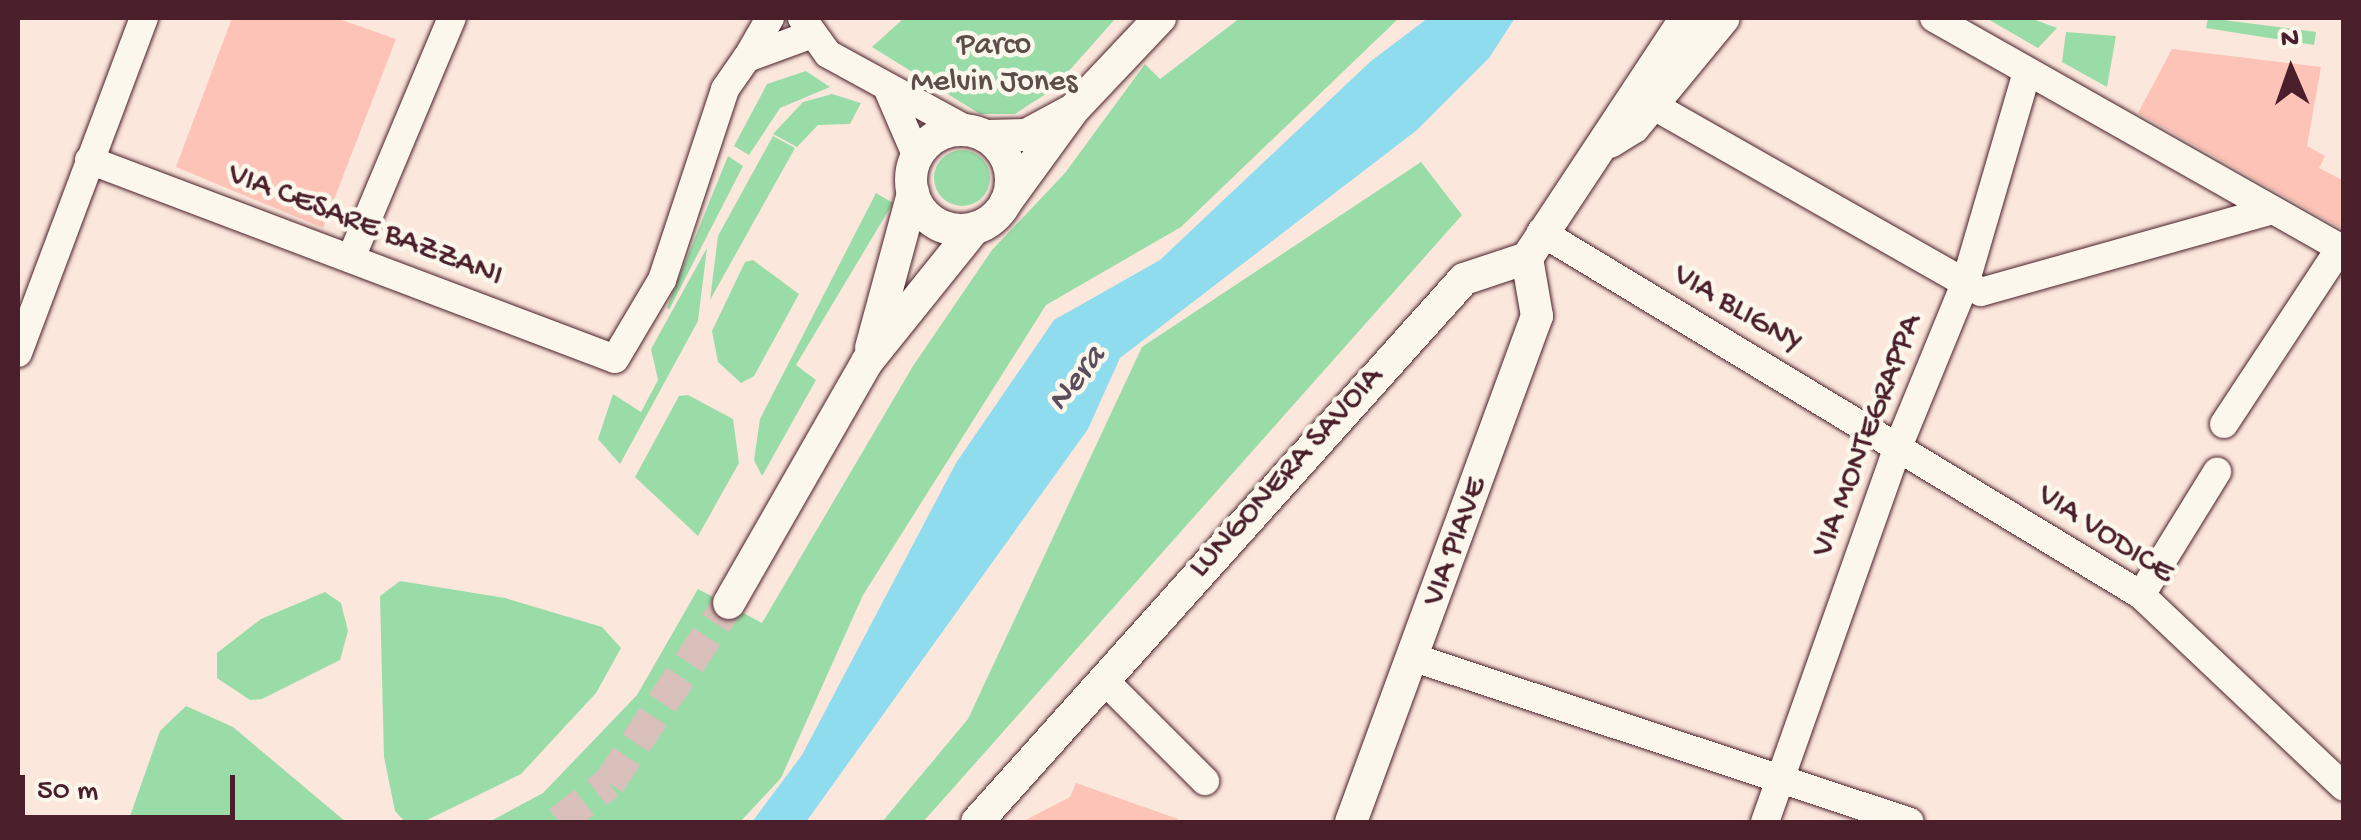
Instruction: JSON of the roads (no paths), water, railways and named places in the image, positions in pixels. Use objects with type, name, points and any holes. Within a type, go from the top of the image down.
[{"type":"street","points":[[18,353],[144,18]]},
{"type":"street","points":[[352,258],[452,18]]},
{"type":"street","points":[[747,58],[770,18]]},
{"type":"street","points":[[729,603],[867,362],[974,228],[1006,202],[1073,110],[1160,18]]},
{"type":"street","points":[[1534,245],[1606,144],[1631,93],[1686,18]]},
{"type":"street","points":[[1606,144],[1654,106],[1724,18]]},
{"type":"street","points":[[1934,18],[2342,249],[2224,424]]},
{"type":"street","points":[[747,58],[806,26],[886,87],[976,133],[1011,172],[1006,202]]},
{"type":"street","name":"VIA CESARE BAZZANI","points":[[89,160],[615,359],[662,280],[725,88],[747,58]]},
{"type":"street","name":"VIA MONTEGRAPPA","points":[[1765,822],[1898,447],[1964,284],[2028,72]]},
{"type":"street","points":[[867,362],[913,193],[916,157],[908,121],[886,87]]},
{"type":"street","points":[[1654,106],[1982,292],[2272,210]]},
{"type":"street","points":[[916,157],[938,136],[1026,135],[1073,110]]},
{"type":"street","points":[[913,193],[943,227],[974,228]]},
{"type":"street","name":"VIA BLIGNY","points":[[1534,245],[1898,447]]},
{"type":"street","name":"VIA PIAVE","points":[[1351,822],[1415,658],[1537,316],[1534,245]]},
{"type":"street","name":"LUNGONERA SAVOIA","points":[[976,822],[1464,279],[1534,245]]},
{"type":"street","name":"VIA VODICE","points":[[1898,447],[2141,595],[2344,788]]},
{"type":"street","points":[[2141,595],[2217,472]]},
{"type":"street","points":[[1415,658],[1910,822]]},
{"type":"street","points":[[1104,680],[1205,781]]},
{"type":"water","name":"Nera","points":[[1428,18],[1515,18],[1489,58],[1417,130],[1120,358],[1088,429],[806,822],[752,822],[802,755],[956,463],[1054,320],[1160,260],[1371,61]]},
{"type":"tunnel","points":[[559,822],[609,783],[729,603]]},
{"type":"park label","name":"Parco Melvin Jones","points":[[994,66]]}]
